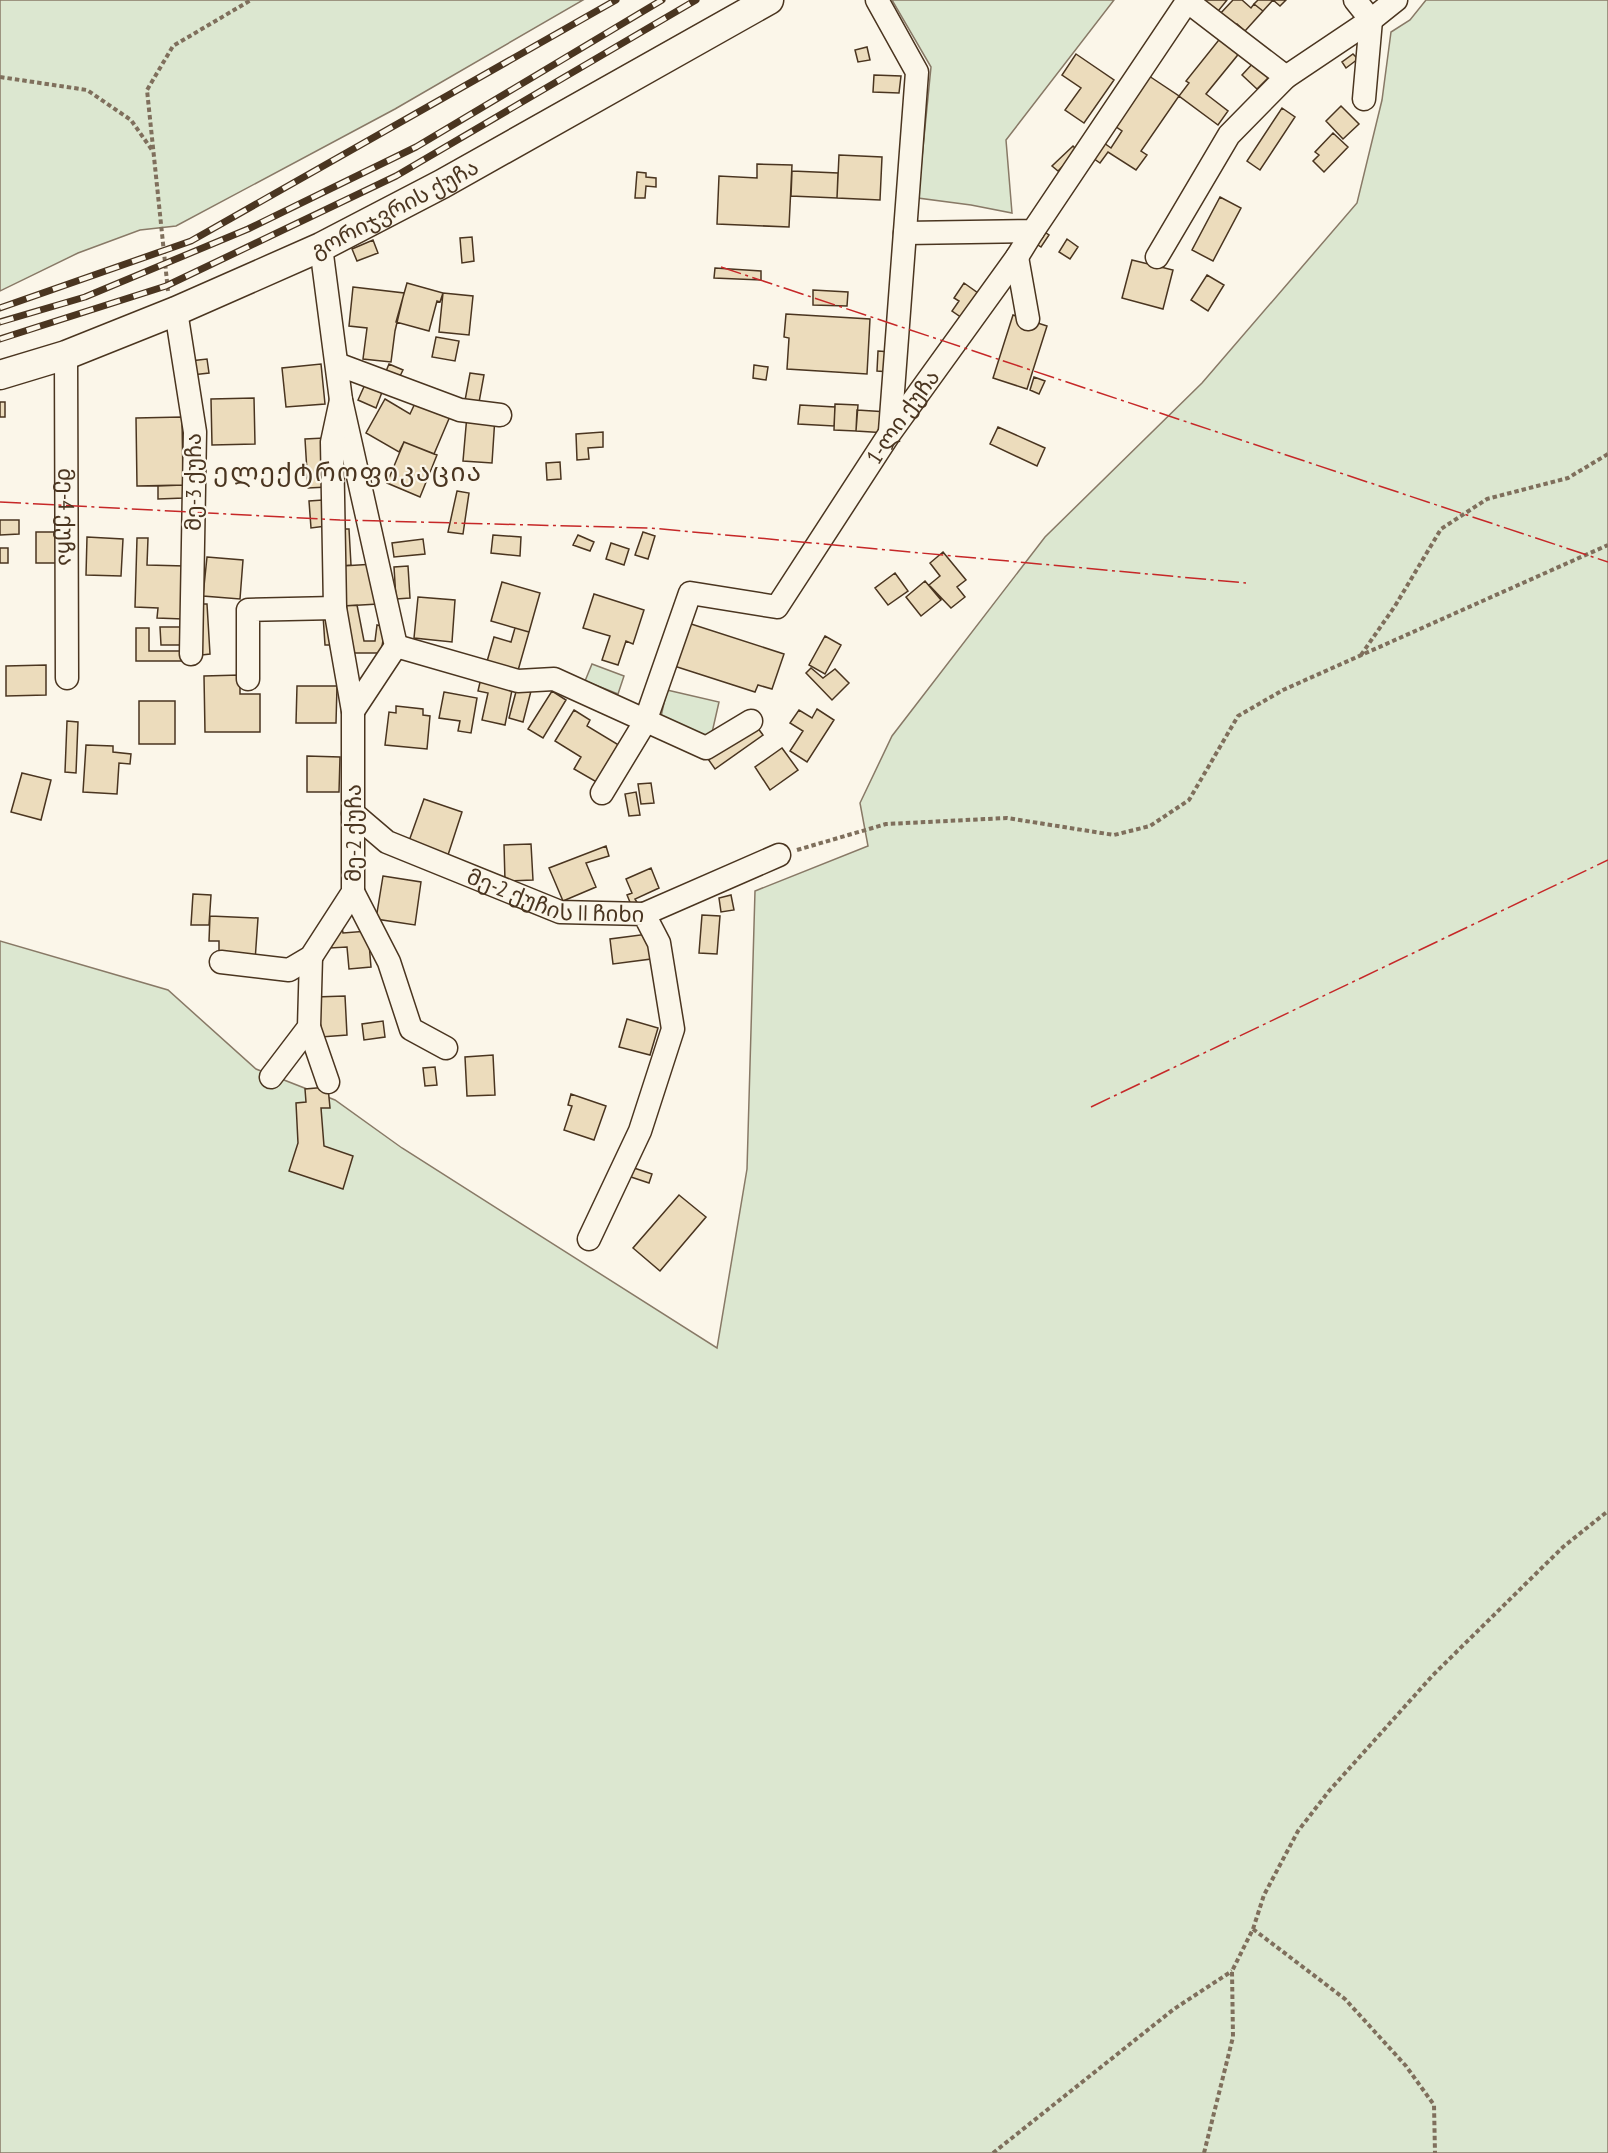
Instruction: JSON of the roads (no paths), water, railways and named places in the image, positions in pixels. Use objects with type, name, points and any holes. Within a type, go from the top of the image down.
[{"type":"main road","name":"გორიჯვრის ქუჩა","points":[[0,375],[66,355],[176,311],[321,247],[442,184],[769,0]]},
{"type":"street","points":[[877,0],[917,72],[890,432]]},
{"type":"street","points":[[1188,0],[1286,77]]},
{"type":"street","name":"1-ლი ქუჩა","points":[[645,722],[690,593],[777,607],[890,432],[1017,257],[1188,0]]},
{"type":"street","points":[[1355,0],[1371,20],[1364,99]]},
{"type":"street","points":[[1157,257],[1229,135],[1286,77],[1371,20],[1396,0]]},
{"type":"street","points":[[904,233],[1033,231]]},
{"type":"street","name":"მე-2 ქუჩა","points":[[321,247],[341,400],[396,646]]},
{"type":"street","points":[[1017,257],[1028,319]]},
{"type":"street","name":"მე-3 ქუჩა","points":[[176,311],[195,432],[191,654]]},
{"type":"street","name":"მე-4 ქუჩა","points":[[66,355],[66,678]]},
{"type":"street","points":[[337,364],[460,410],[500,415]]},
{"type":"street","name":"მე-2 ქუჩა","points":[[311,957],[353,892],[353,711],[336,608],[332,442],[341,400]]},
{"type":"street","points":[[248,679],[248,610],[336,608]]},
{"type":"street","points":[[353,711],[396,646],[518,681],[554,679],[706,748],[751,720]]},
{"type":"street","points":[[602,793],[645,722]]},
{"type":"street","name":"მე-2 ქუჩის II ჩიხი","points":[[353,813],[387,842],[560,912],[644,914],[659,943],[673,1029],[640,1131],[589,1239]]},
{"type":"street","points":[[644,914],[779,855]]},
{"type":"street","points":[[353,892],[389,962],[411,1029],[446,1048]]},
{"type":"street","points":[[221,962],[289,970],[311,957]]},
{"type":"street","points":[[311,957],[309,1027],[328,1082]]},
{"type":"street","points":[[271,1077],[309,1027]]},
{"type":"railway","points":[[0,308],[191,241],[616,0]]},
{"type":"railway","points":[[0,322],[85,297],[248,229],[416,147],[662,0]]},
{"type":"railway","points":[[0,339],[166,286],[396,176],[696,0]]},
{"type":"district","name":"ელექტროფიკაცია","points":[[348,472]]}]
